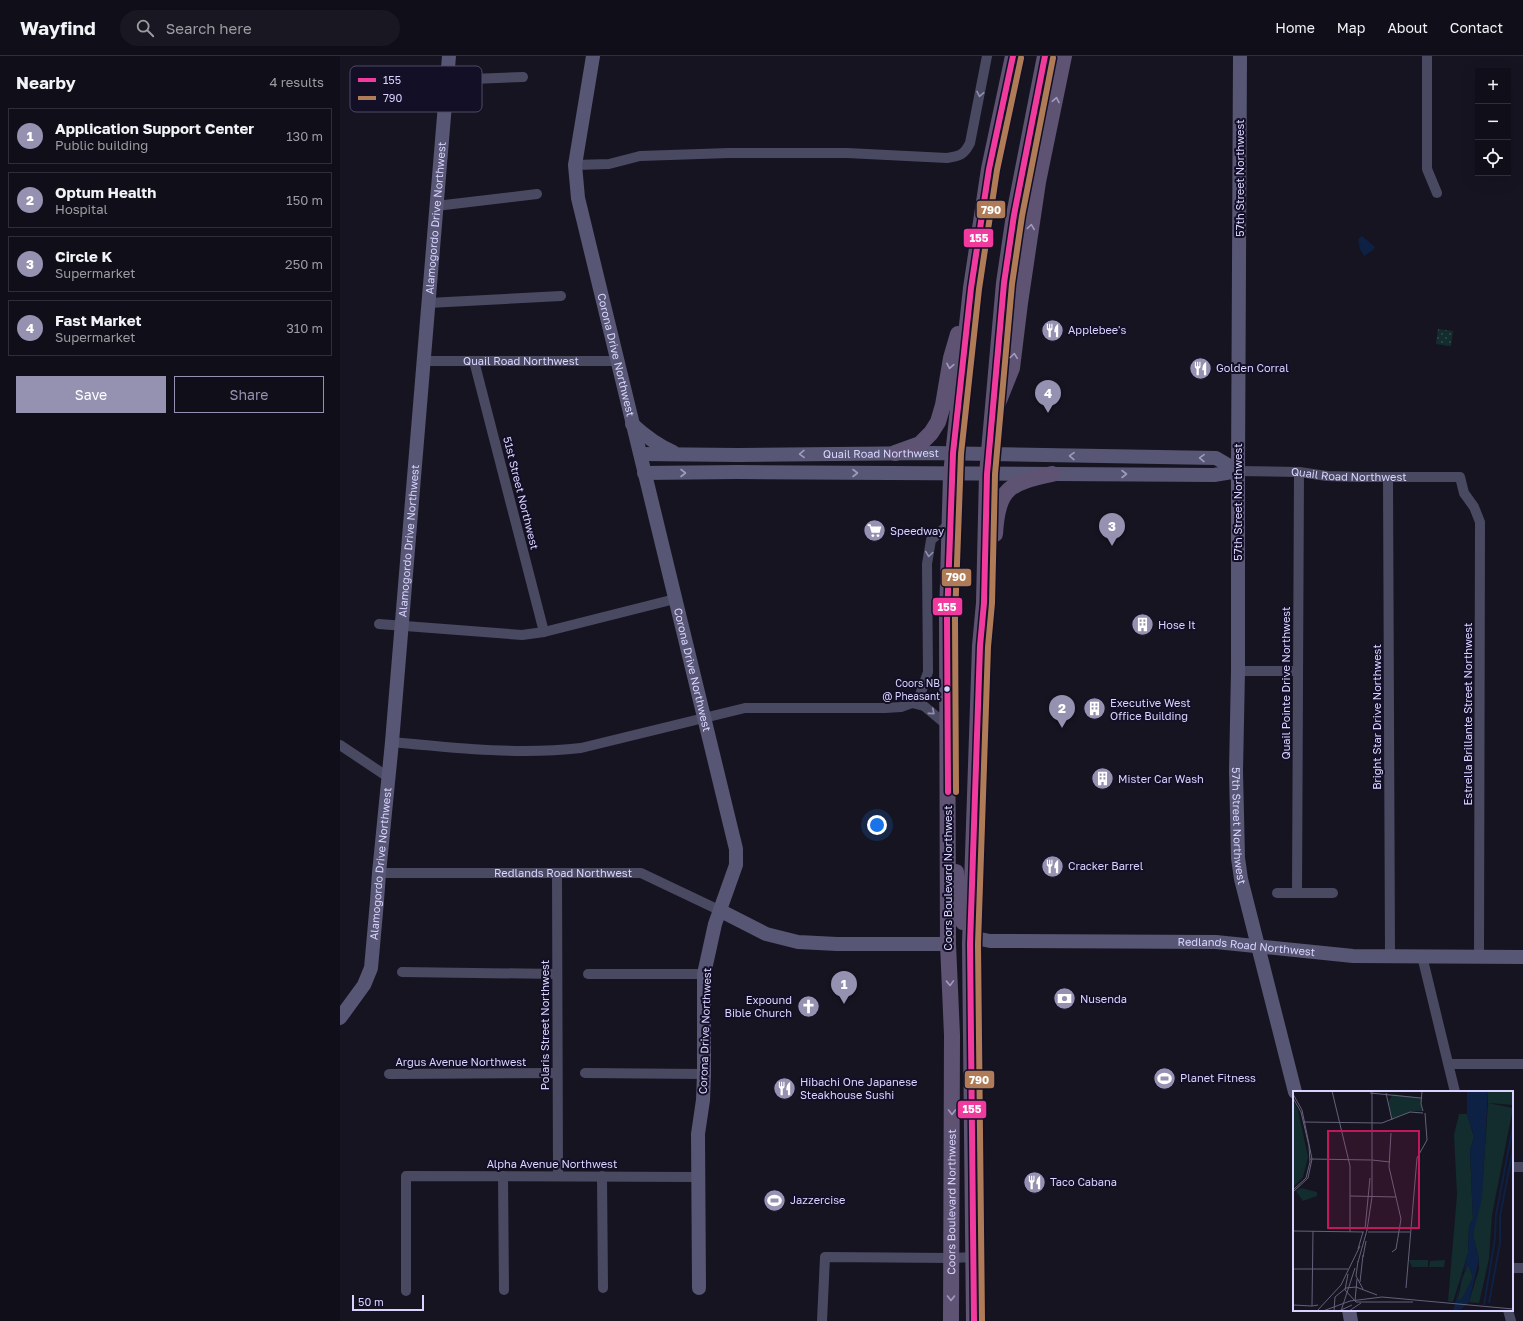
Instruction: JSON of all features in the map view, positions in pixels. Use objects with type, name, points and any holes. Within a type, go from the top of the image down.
[{"type":"main road","name":"Coors Boulevard Northwest","points":[[951,1321],[952,1035],[948,944],[948,618],[951,474],[971,288],[989,169],[1013,56]]},
{"type":"main road","name":"Coors Boulevard Northwest","points":[[974,1321],[970,937],[980,646],[984,603],[988,454],[1004,283],[1014,216],[1045,56]]},
{"type":"main road","points":[[991,419],[1007,384],[1012,368],[1038,182],[1064,56]]},
{"type":"main road","points":[[895,453],[920,444],[931,433],[938,422],[943,405],[951,358],[971,288]]},
{"type":"main road","points":[[984,603],[992,581],[996,514],[1001,498],[1013,486],[1025,480],[1052,474]]},
{"type":"main road","points":[[948,848],[956,867],[965,932],[970,937]]},
{"type":"main road","points":[[948,944],[958,951],[962,958],[965,1009],[971,1030]]},
{"type":"street","name":"Alamogordo Drive Northwest","points":[[448,66],[449,56]]},
{"type":"street","name":"Corona Drive Northwest","points":[[593,56],[574,165],[578,198],[736,849],[736,865],[721,911],[715,924],[704,974],[704,1074],[703,1100],[698,1134],[699,1288]]},
{"type":"street","points":[[574,165],[609,164],[640,156],[839,153],[947,158],[961,155],[970,143],[988,56]]},
{"type":"street","name":"57th Street Northwest","points":[[1240,56],[1238,671],[1236,769],[1238,858],[1241,879],[1295,1091]]},
{"type":"street","points":[[1427,56],[1427,169],[1437,193]]},
{"type":"street","points":[[482,79],[523,77]]},
{"type":"street","name":"Alamogordo Drive Northwest","points":[[340,1018],[364,985],[371,968],[378,901],[378,873],[392,742],[444,112]]},
{"type":"street","points":[[436,206],[537,194]]},
{"type":"street","points":[[428,303],[561,296]]},
{"type":"street","name":"51st Street Northwest","points":[[474,361],[544,632]]},
{"type":"street","name":"Quail Road Northwest","points":[[424,362],[618,361]]},
{"type":"street","points":[[632,424],[658,445],[678,454]]},
{"type":"street","name":"Quail Road Northwest","points":[[641,454],[738,455],[953,453],[1216,458],[1238,471]]},
{"type":"street","points":[[738,455],[738,472]]},
{"type":"street","name":"Quail Road Northwest","points":[[644,473],[738,472],[1214,475],[1238,471],[1299,472],[1327,476],[1388,478],[1460,477]]},
{"type":"street","name":"Quail Pointe Drive Northwest","points":[[1297,893],[1299,472]]},
{"type":"street","name":"Estrella Brillante Street Northwest","points":[[1460,477],[1464,494],[1474,506],[1480,522],[1479,956]]},
{"type":"street","name":"Bright Star Drive Northwest","points":[[1388,478],[1390,956]]},
{"type":"street","points":[[392,742],[484,750],[559,750],[581,748],[745,708],[901,707],[912,703],[920,695],[928,672],[928,564],[931,540],[949,524]]},
{"type":"street","points":[[379,624],[522,636],[544,632],[675,599]]},
{"type":"street","points":[[1238,671],[1297,671]]},
{"type":"street","points":[[912,703],[924,706],[948,726]]},
{"type":"street","points":[[340,745],[388,777]]},
{"type":"street","name":"Redlands Road Northwest","points":[[378,873],[641,873],[766,934],[798,942],[844,944],[948,944]]},
{"type":"street","name":"Polaris Street Northwest","points":[[558,873],[558,1176]]},
{"type":"street","points":[[1277,893],[1333,893]]},
{"type":"street","name":"Redlands Road Northwest","points":[[970,937],[990,942],[1216,942],[1353,956],[1523,957]]},
{"type":"street","points":[[1422,956],[1455,1091]]},
{"type":"street","points":[[402,972],[557,974]]},
{"type":"street","points":[[588,974],[704,974]]},
{"type":"street","points":[[1449,1064],[1523,1064]]},
{"type":"street","name":"Argus Avenue Northwest","points":[[389,1074],[558,1073]]},
{"type":"street","points":[[585,1073],[704,1074]]},
{"type":"street","name":"Alpha Avenue Northwest","points":[[406,1291],[406,1176],[699,1177]]},
{"type":"street","points":[[503,1176],[504,1290]]},
{"type":"street","points":[[602,1176],[603,1288]]},
{"type":"street","points":[[822,1321],[825,1257],[974,1257]]},
{"type":"street","points":[[1349,1311],[1352,1321]]},
{"type":"street","points":[[1508,1311],[1511,1321]]},
{"type":"green space","points":[[1438,329],[1453,331],[1451,346],[1436,344]]},
{"type":"water","points":[[1362,236],[1375,247],[1364,256],[1360,249],[1358,239]]},
{"type":"transit line","name":"155","points":[[948,792],[947,618],[953,453],[971,288],[989,169],[1013,56]]},
{"type":"transit line","name":"155","points":[[974,1321],[970,944],[980,646],[984,603],[987,474],[1004,283],[1014,215],[1045,56]]},
{"type":"transit line","name":"790","points":[[956,792],[955,618],[961,454],[979,289],[997,170],[1021,58]]},
{"type":"transit line","name":"790","points":[[982,1321],[978,944],[988,647],[992,603],[995,474],[1012,284],[1022,216],[1053,58]]},
{"type":"place","name":"Applebee's","points":[[1053,330]]},
{"type":"place","name":"Golden Corral","points":[[1200,368]]},
{"type":"place","name":"Fast Market","points":[[1048,413]]},
{"type":"place","name":"Speedway","points":[[874,531]]},
{"type":"place","name":"Circle K","points":[[1112,546]]},
{"type":"place","name":"Hose It","points":[[1142,625]]},
{"type":"place","name":"Coors NB @ Pheasant","points":[[947,689]]},
{"type":"place","name":"Executive West Office Building","points":[[1095,709]]},
{"type":"place","name":"Optum Health","points":[[1062,728]]},
{"type":"place","name":"Mister Car Wash","points":[[1103,779]]},
{"type":"place","name":"Cracker Barrel","points":[[1053,866]]},
{"type":"place","name":"Nusenda","points":[[1065,999]]},
{"type":"place","name":"Application Support Center","points":[[844,1004]]},
{"type":"place","name":"Expound Bible Church","points":[[808,1006]]},
{"type":"place","name":"Planet Fitness","points":[[1165,1078]]},
{"type":"place","name":"Hibachi One Japanese Steakhouse Sushi","points":[[785,1088]]},
{"type":"place","name":"Taco Cabana","points":[[1034,1182]]},
{"type":"place","name":"Jazzercise","points":[[774,1200]]}]
